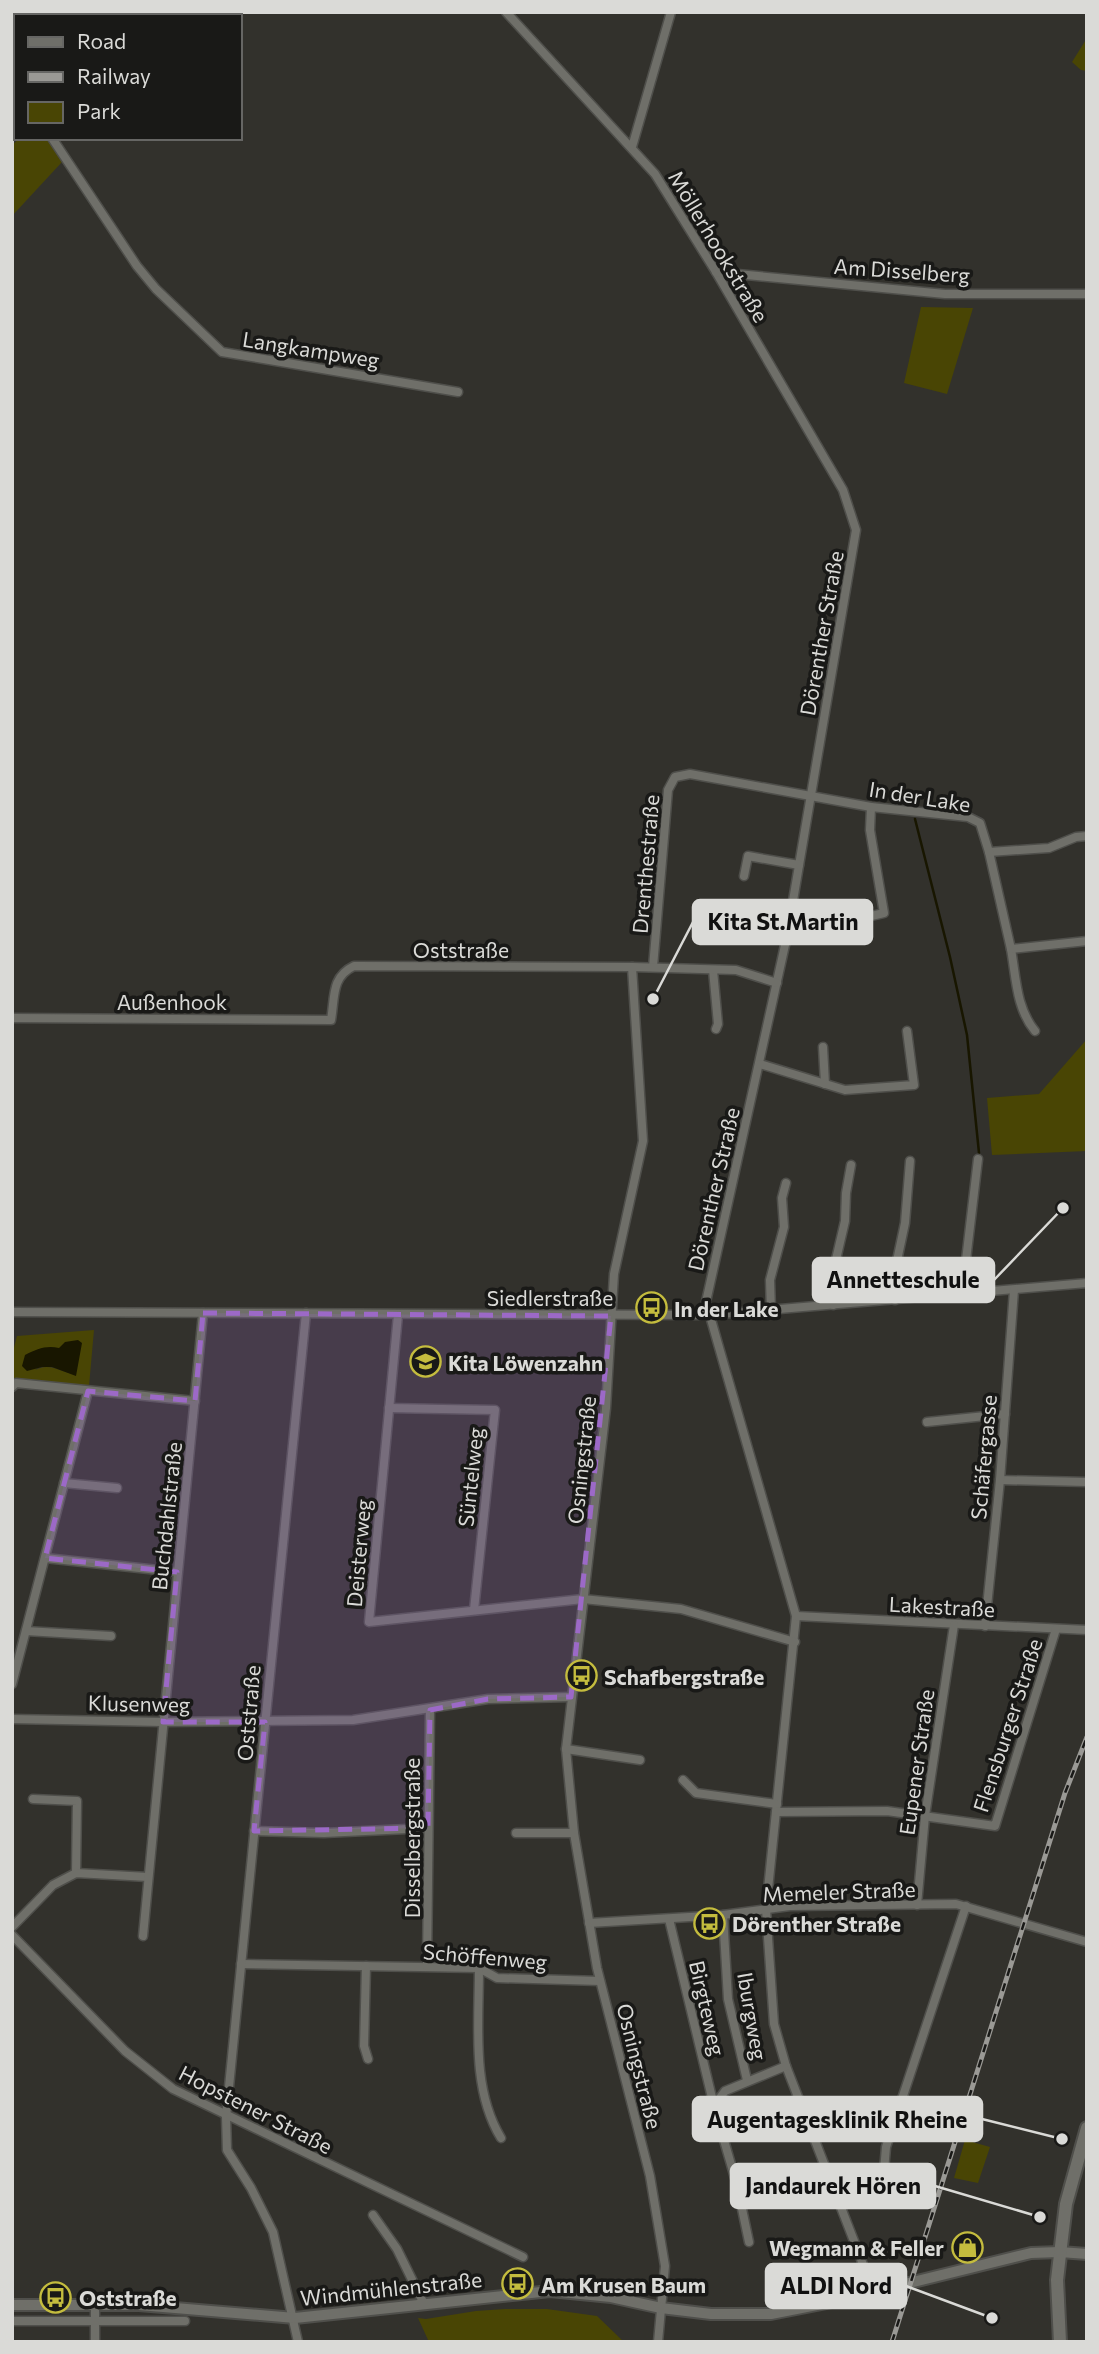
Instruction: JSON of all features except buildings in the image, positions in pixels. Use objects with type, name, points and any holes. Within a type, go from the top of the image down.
[{"type":"main road","points":[[1060,2342],[1057,2280],[1066,2204],[1087,2128]]},
{"type":"street","name":"Möllerhookstraße","points":[[506,12],[655,174],[716,272],[843,490],[856,530]]},
{"type":"street","points":[[632,147],[671,12]]},
{"type":"street","name":"Langkampweg","points":[[53,140],[137,266],[156,289],[222,352],[458,392]]},
{"type":"street","name":"Am Disselberg","points":[[716,272],[945,294],[1087,294]]},
{"type":"street","name":"Dörenther Straße","points":[[856,530],[787,936],[706,1302],[796,1616],[766,1909],[774,2024],[786,2066],[872,2292]]},
{"type":"street","name":"Drenthestraße","points":[[653,967],[668,790],[676,777],[691,774],[811,795]]},
{"type":"street","name":"In der Lake","points":[[811,795],[871,807],[968,817],[980,823],[1012,949],[1020,1005],[1025,1019],[1035,1031]]},
{"type":"street","points":[[787,936],[884,913],[870,830],[871,807]]},
{"type":"street","points":[[989,852],[1049,848],[1076,837],[1087,836]]},
{"type":"street","points":[[744,876],[748,856],[799,865]]},
{"type":"street","points":[[1012,949],[1087,941]]},
{"type":"street","name":"Oststraße","points":[[331,1020],[337,980],[342,972],[354,966],[632,967]]},
{"type":"street","points":[[632,967],[736,970],[777,983]]},
{"type":"street","name":"Osningstraße","points":[[632,967],[643,1141],[614,1274],[606,1408],[566,1749],[574,1833],[600,1981],[650,2176],[665,2266],[657,2342]]},
{"type":"street","points":[[713,970],[718,1024],[716,1029]]},
{"type":"street","name":"Außenhook","points":[[14,1018],[331,1020]]},
{"type":"street","points":[[760,1064],[845,1090],[914,1085],[907,1031]]},
{"type":"street","points":[[823,1047],[825,1084]]},
{"type":"street","points":[[962,1294],[978,1159]]},
{"type":"street","points":[[895,1300],[895,1270],[905,1223],[910,1161]]},
{"type":"street","points":[[832,1305],[834,1268],[845,1221],[851,1165]]},
{"type":"street","points":[[771,1311],[770,1280],[784,1227],[782,1198],[786,1183]]},
{"type":"street","name":"Siedlerstraße","points":[[12,1312],[708,1315],[1087,1283]]},
{"type":"street","name":"Schäfergasse","points":[[985,1626],[1000,1479],[1014,1290]]},
{"type":"street","name":"Buchdahlstraße","points":[[143,1936],[203,1313]]},
{"type":"street","name":"Oststraße","points":[[298,2342],[295,2318],[273,2232],[251,2188],[227,2150],[226,2117],[306,1313]]},
{"type":"street","name":"Deisterweg","points":[[398,1315],[369,1622],[583,1599]]},
{"type":"street","points":[[12,1387],[16,1383],[195,1401]]},
{"type":"street","points":[[12,1684],[88,1391]]},
{"type":"street","name":"Süntelweg","points":[[389,1408],[495,1410],[474,1610]]},
{"type":"street","points":[[927,1422],[1004,1414]]},
{"type":"street","points":[[1000,1479],[1087,1482]]},
{"type":"street","points":[[64,1483],[117,1488]]},
{"type":"street","points":[[45,1558],[177,1572]]},
{"type":"street","points":[[583,1599],[681,1609],[795,1642]]},
{"type":"street","name":"Lakestraße","points":[[796,1616],[1087,1630]]},
{"type":"street","name":"Eupener Straße","points":[[917,1905],[925,1816],[954,1625]]},
{"type":"street","name":"Flensburger Straße","points":[[683,1780],[696,1793],[776,1808],[887,1811],[995,1826],[1056,1629]]},
{"type":"street","points":[[26,1631],[111,1636]]},
{"type":"street","points":[[265,1722],[353,1720],[488,1699],[571,1697]]},
{"type":"street","name":"Disselbergstraße","points":[[428,1966],[430,1710]]},
{"type":"street","name":"Klusenweg","points":[[12,1719],[265,1722]]},
{"type":"street","points":[[566,1749],[640,1759]]},
{"type":"street","points":[[33,1799],[77,1801],[76,1874]]},
{"type":"street","points":[[254,1831],[324,1833],[428,1828]]},
{"type":"street","points":[[516,1833],[574,1833]]},
{"type":"street","points":[[12,1927],[53,1885],[76,1874],[148,1877]]},
{"type":"street","name":"Memeler Straße","points":[[589,1923],[723,1915],[790,1906],[966,1906],[1087,1942]]},
{"type":"street","points":[[884,2171],[886,2147],[966,1906]]},
{"type":"street","name":"Iburgweg","points":[[723,1915],[728,1999],[747,2080]]},
{"type":"street","name":"Birgteweg","points":[[669,1919],[749,2242]]},
{"type":"street","name":"Hopstener Straße","points":[[12,1935],[125,2051],[173,2090],[523,2257]]},
{"type":"street","name":"Schöffenweg","points":[[241,1964],[479,1968],[497,1978],[600,1981]]},
{"type":"street","points":[[366,1966],[364,2046],[368,2059]]},
{"type":"street","points":[[479,1968],[478,2057],[491,2121],[501,2138]]},
{"type":"street","points":[[714,2106],[725,2091],[786,2066]]},
{"type":"street","points":[[373,2215],[397,2249],[424,2304]]},
{"type":"street","name":"Windmühlenstraße","points":[[12,2305],[139,2305],[295,2318],[550,2291],[611,2297],[661,2308],[711,2314],[771,2314],[1031,2253],[1087,2255]]},
{"type":"street","points":[[95,2304],[95,2342]]},
{"type":"street","points":[[12,2321],[185,2321]]},
{"type":"highlighted area","points":[[203,1313],[611,1316],[571,1697],[488,1699],[430,1710],[428,1828],[254,1831],[265,1722],[163,1722],[177,1572],[45,1558],[88,1391],[195,1401]]},
{"type":"green space","points":[[1087,38],[1087,71],[1081,70],[1072,62]]},
{"type":"green space","points":[[18,140],[47,140],[62,162],[12,216],[12,145]]},
{"type":"green space","points":[[921,307],[973,308],[947,394],[904,383]]},
{"type":"green space","points":[[1087,1039],[1087,1151],[992,1155],[987,1098],[1039,1094]]},
{"type":"green space","points":[[94,1330],[89,1386],[12,1378],[12,1355],[17,1336]],"holes":[[[59,1348],[76,1375],[51,1367],[35,1370]]]},
{"type":"green space","points":[[965,2140],[990,2147],[978,2183],[954,2178]]},
{"type":"green space","points":[[505,2309],[547,2309],[597,2316],[624,2342],[429,2342],[418,2318]]},
{"type":"shaded area","points":[[78,1340],[82,1343],[76,1376],[52,1367],[27,1371],[22,1366],[25,1355],[29,1353],[46,1347],[59,1348],[65,1342]]},
{"type":"waterway","points":[[915,819],[967,1035],[979,1153]]},
{"type":"railway","points":[[892,2342],[1065,1793],[1087,1737]]},
{"type":"place","name":"Kita St.Martin","points":[[653,999]]},
{"type":"place","name":"Annetteschule","points":[[1063,1208]]},
{"type":"place","name":"In der Lake","points":[[651,1308]]},
{"type":"place","name":"Kita Löwenzahn","points":[[425,1362]]},
{"type":"place","name":"Schafbergstraße","points":[[581,1676]]},
{"type":"place","name":"Dörenther Straße","points":[[709,1923]]},
{"type":"place","name":"Augentagesklinik Rheine","points":[[1062,2139]]},
{"type":"place","name":"Jandaurek Hören","points":[[1040,2217]]},
{"type":"place","name":"Wegmann & Feller","points":[[967,2247]]},
{"type":"place","name":"Am Krusen Baum","points":[[518,2284]]},
{"type":"place","name":"Oststraße","points":[[56,2297]]},
{"type":"place","name":"ALDI Nord","points":[[992,2318]]}]
